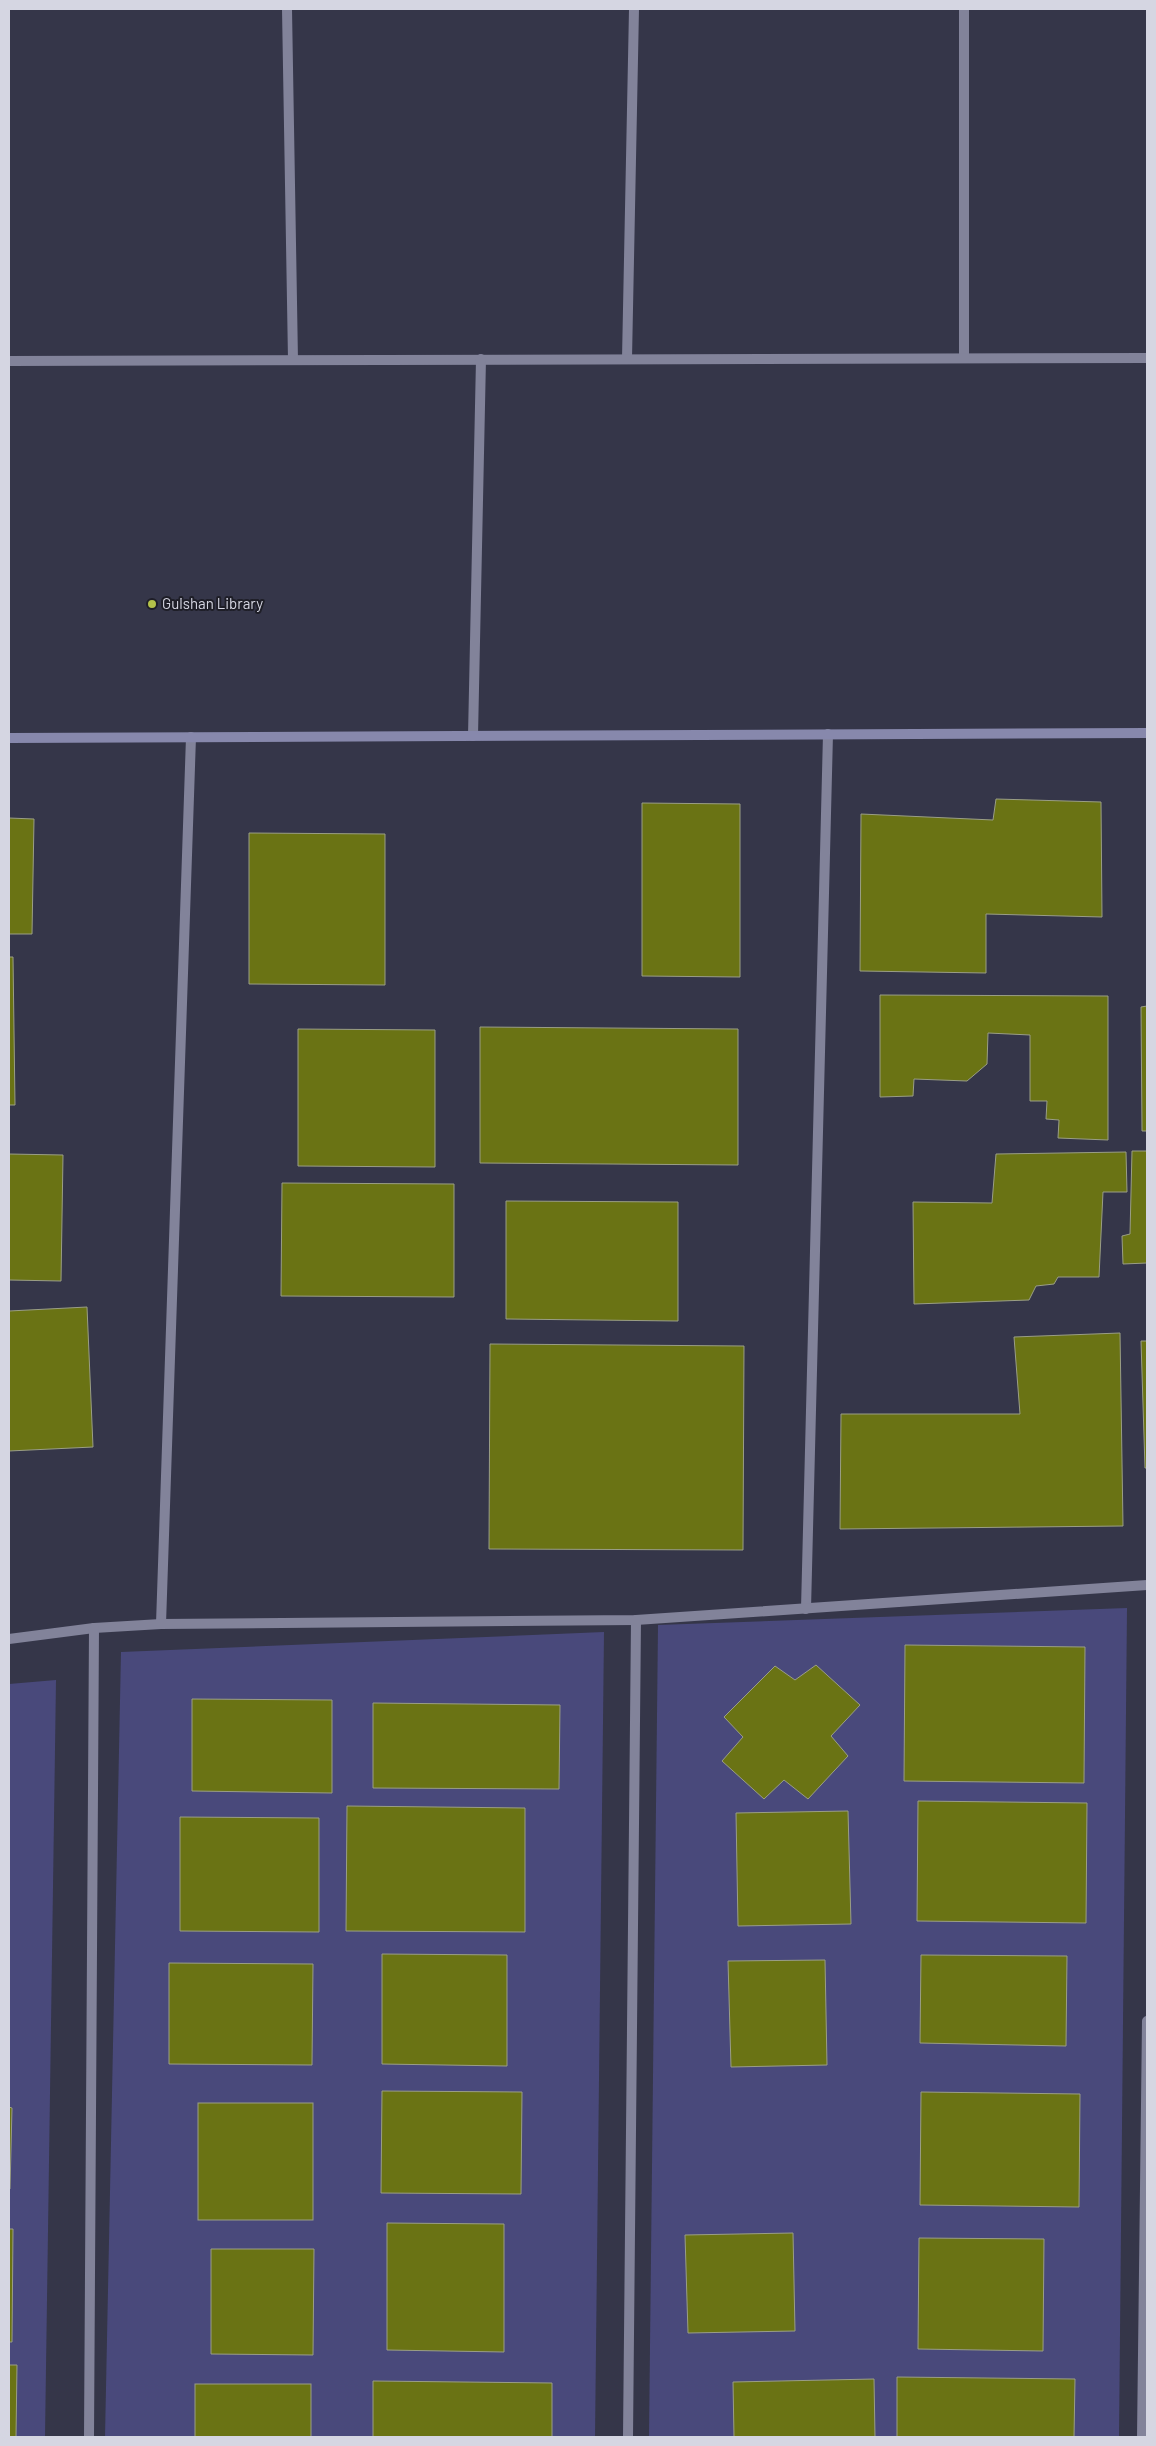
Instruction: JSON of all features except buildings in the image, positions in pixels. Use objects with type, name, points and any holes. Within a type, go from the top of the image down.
[{"type":"street","points":[[287,9],[293,360]]},
{"type":"street","points":[[627,359],[634,9]]},
{"type":"street","points":[[964,9],[964,358]]},
{"type":"street","points":[[9,361],[1147,358]]},
{"type":"street","points":[[473,736],[482,359]]},
{"type":"street","points":[[9,738],[1147,733]]},
{"type":"street","points":[[806,1608],[828,734]]},
{"type":"street","points":[[161,1624],[190,737]]},
{"type":"street","points":[[9,1638],[94,1628],[161,1624],[636,1620],[1147,1585]]},
{"type":"street","points":[[628,2437],[636,1620]]},
{"type":"street","points":[[88,2437],[94,1628]]},
{"type":"street","points":[[1142,2437],[1147,2021]]},
{"type":"shaded area","points":[[1127,1608],[1119,2437],[649,2437],[658,1625]]},
{"type":"shaded area","points":[[604,1632],[595,2437],[105,2437],[121,1652]]},
{"type":"shaded area","points":[[56,1680],[45,2437],[9,2437],[9,1684]]},
{"type":"place","name":"Gulshan Library","points":[[152,604]]}]
